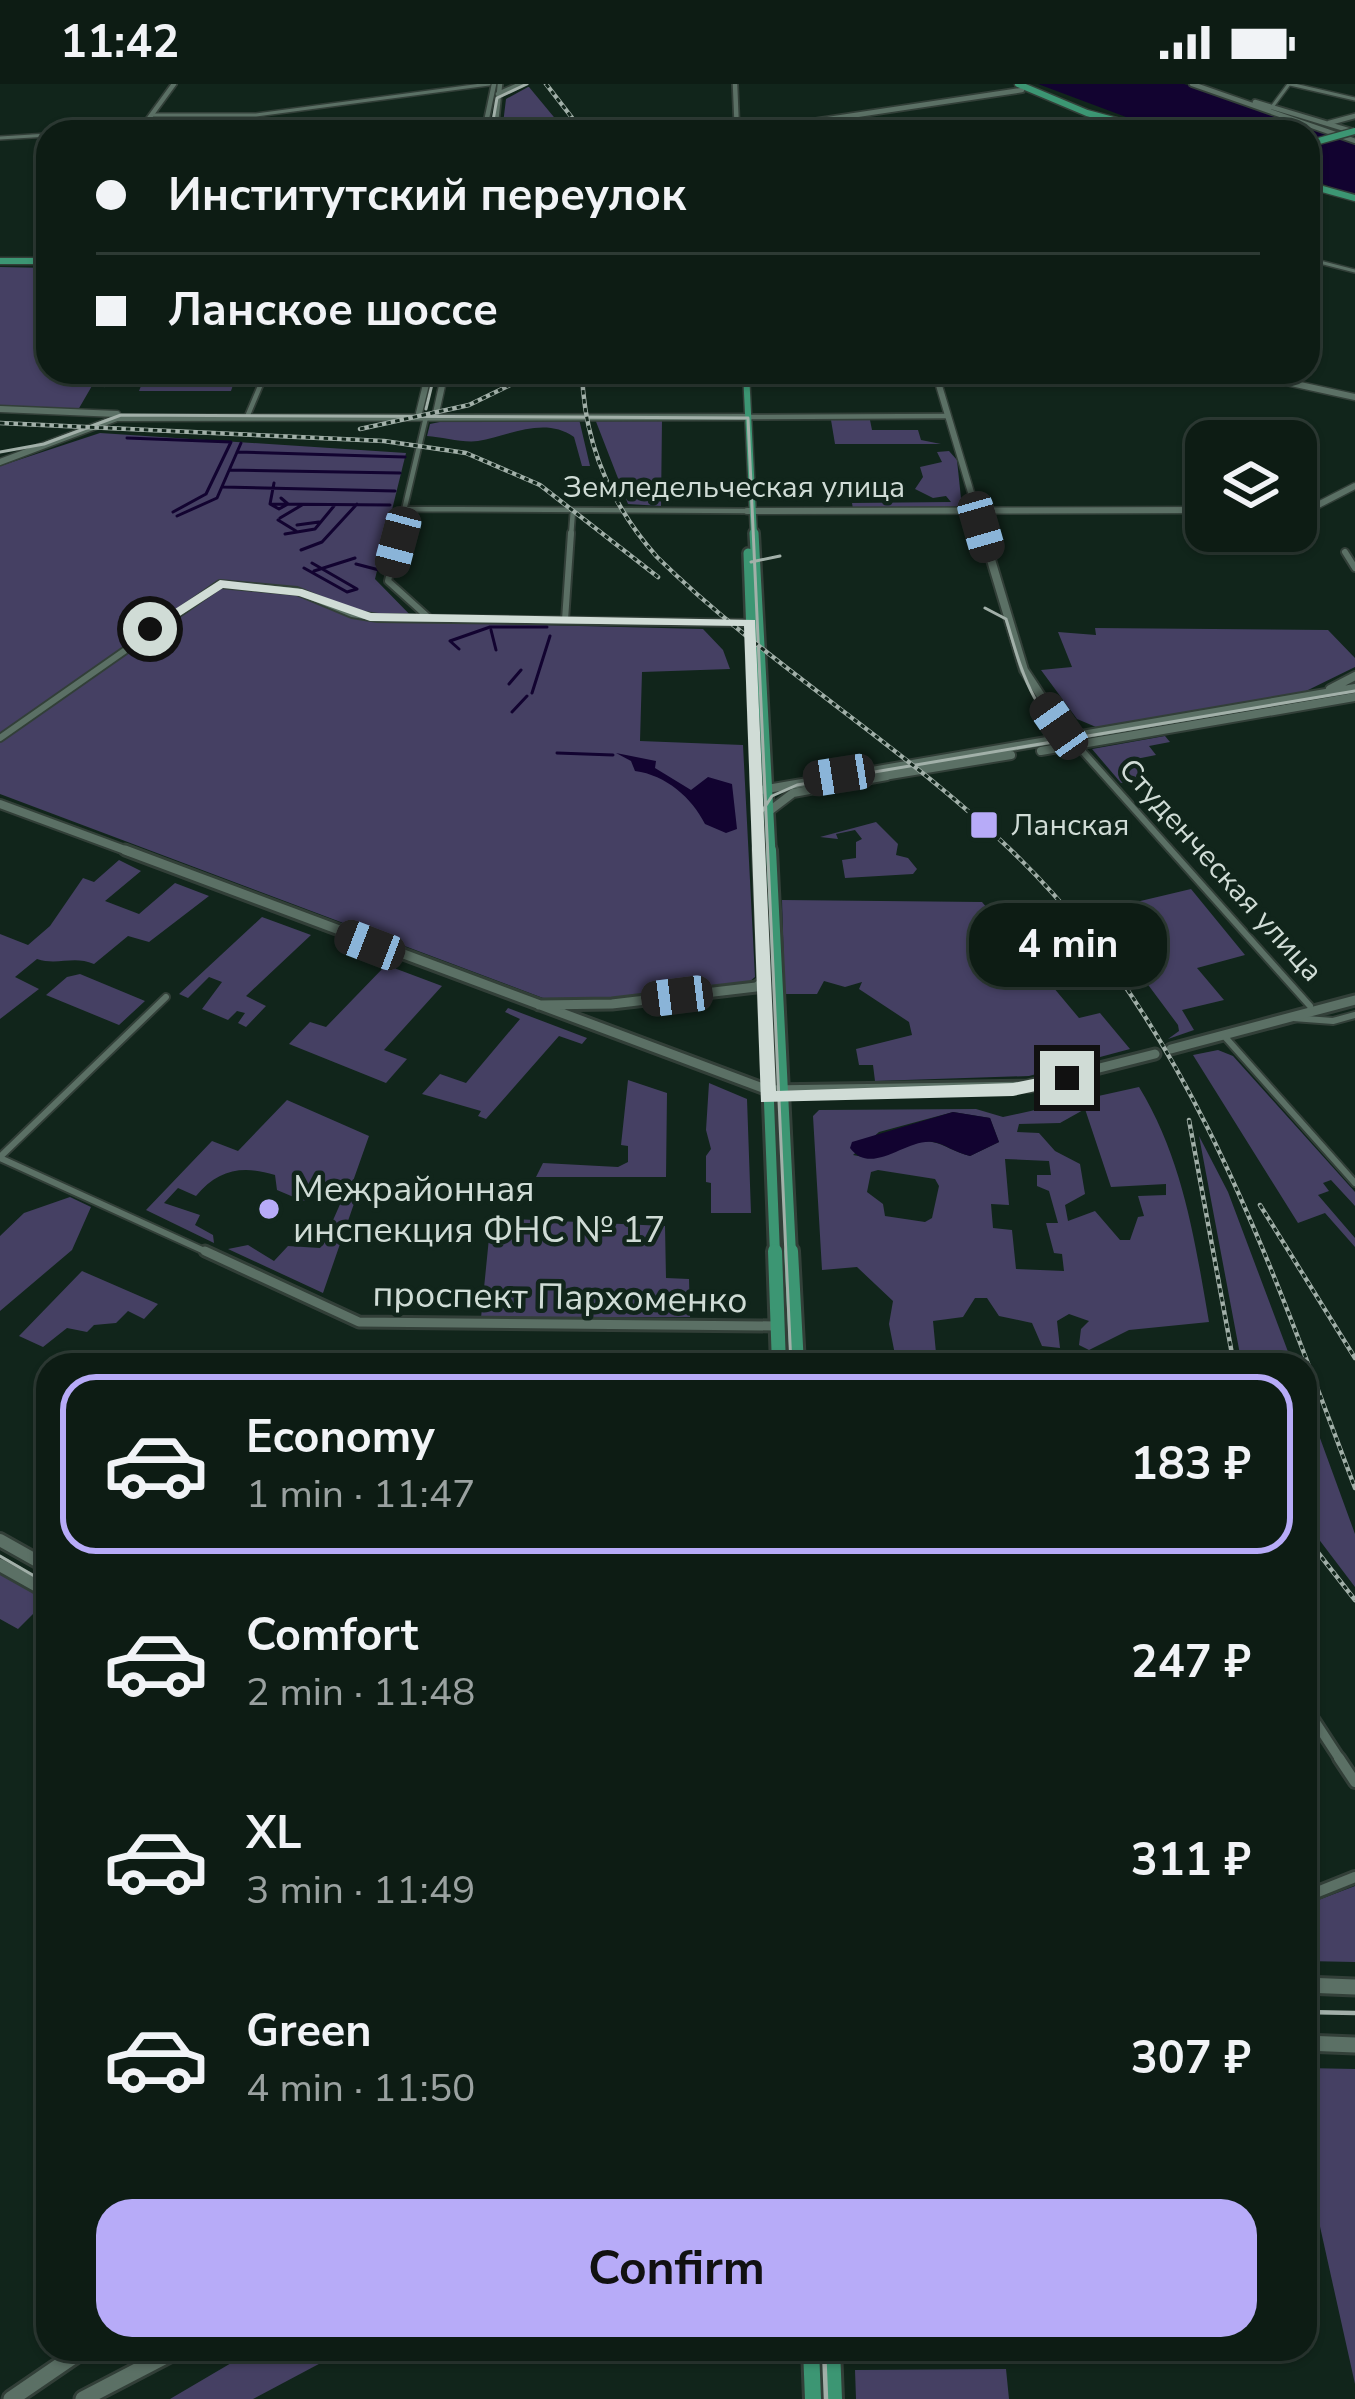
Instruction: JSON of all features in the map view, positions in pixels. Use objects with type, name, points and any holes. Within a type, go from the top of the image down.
[{"type":"main road","points":[[151,120],[176,84]]},
{"type":"main road","points":[[733,84],[737,120]]},
{"type":"main road","points":[[1192,84],[1296,120]]},
{"type":"main road","points":[[1203,84],[1270,111],[1313,120]]},
{"type":"main road","points":[[486,120],[497,89],[523,86]]},
{"type":"main road","points":[[811,120],[1017,86],[1114,120]]},
{"type":"main road","points":[[1017,86],[1102,120]]},
{"type":"main road","points":[[496,120],[497,89]]},
{"type":"main road","points":[[1245,105],[1259,105]]},
{"type":"main road","points":[[1336,125],[1355,116]]},
{"type":"main road","points":[[1320,122],[1354,130]]},
{"type":"main road","points":[[1320,129],[1355,141]]},
{"type":"main road","points":[[1320,139],[1354,130]]},
{"type":"main road","points":[[1320,192],[1355,201]]},
{"type":"main road","points":[[0,263],[36,263]]},
{"type":"main road","points":[[423,415],[427,384]]},
{"type":"main road","points":[[436,412],[443,384]]},
{"type":"main road","points":[[745,384],[775,1094],[778,1353]]},
{"type":"main road","name":"Студенческая улица","points":[[939,384],[1026,674],[1073,742]]},
{"type":"main road","points":[[1287,384],[1319,391]]},
{"type":"main road","points":[[1294,384],[1355,398]]},
{"type":"main road","points":[[0,409],[98,419],[121,416]]},
{"type":"main road","points":[[423,415],[746,415]]},
{"type":"main road","points":[[0,456],[44,444],[98,419],[121,416],[746,415]]},
{"type":"main road","points":[[1317,505],[1355,486]]},
{"type":"main road","name":"Земледельческая улица","points":[[751,512],[1185,510]]},
{"type":"main road","points":[[751,512],[750,622],[768,812],[770,982]]},
{"type":"main road","points":[[1312,701],[1355,676]]},
{"type":"main road","points":[[764,790],[1355,693]]},
{"type":"main road","points":[[764,790],[793,793],[881,772]]},
{"type":"main road","points":[[768,812],[793,793]]},
{"type":"main road","points":[[0,804],[775,1094],[1031,1086],[1155,1054]]},
{"type":"main road","points":[[530,1005],[612,1004],[770,982]]},
{"type":"main road","points":[[1171,1049],[1355,996]]},
{"type":"main road","points":[[1210,1039],[1355,996]]},
{"type":"main road","points":[[775,1094],[796,1353]]},
{"type":"main road","points":[[0,1540],[36,1560]]},
{"type":"main road","points":[[0,1565],[36,1585]]},
{"type":"main road","points":[[1317,1985],[1355,1987]]},
{"type":"main road","points":[[1317,2044],[1355,2045]]},
{"type":"main road","points":[[10,2399],[66,2361]]},
{"type":"main road","points":[[83,2399],[156,2361]]},
{"type":"main road","points":[[811,2361],[813,2399]]},
{"type":"main road","points":[[832,2361],[834,2399]]},
{"type":"street","points":[[437,84],[445,92]]},
{"type":"street","points":[[1270,111],[1290,84],[1355,99]]},
{"type":"street","points":[[154,115],[256,117],[497,89]]},
{"type":"street","points":[[0,137],[36,135]]},
{"type":"street","points":[[1320,263],[1355,272]]},
{"type":"street","points":[[248,415],[261,384]]},
{"type":"street","points":[[1319,391],[1355,398]]},
{"type":"street","points":[[423,415],[388,581],[430,619]]},
{"type":"street","points":[[746,415],[948,416]]},
{"type":"street","name":"Земледельческая улица","points":[[406,509],[751,512]]},
{"type":"street","points":[[565,620],[573,510]]},
{"type":"street","points":[[1345,552],[1355,568]]},
{"type":"street","points":[[0,738],[215,585],[302,592],[370,617],[750,622]]},
{"type":"street","name":"Студенческая улица","points":[[1073,742],[1310,1006]]},
{"type":"street","points":[[0,1158],[166,997]]},
{"type":"street","points":[[1292,1018],[1333,1021],[1355,1015]]},
{"type":"street","points":[[1226,1037],[1355,1183]]},
{"type":"street","name":"проспект Пархоменко","points":[[0,1158],[359,1322],[795,1326]]},
{"type":"street","points":[[1317,1724],[1355,1782]]},
{"type":"street","points":[[1317,1892],[1355,1876]]},
{"type":"shaded area","points":[[1038,84],[1184,84],[1288,120],[1134,120]]},
{"type":"shaded area","points":[[528,87],[556,120],[503,120],[506,99]]},
{"type":"shaded area","points":[[1320,131],[1355,143],[1355,195],[1320,183]]},
{"type":"shaded area","points":[[0,267],[36,268],[36,384],[93,384],[78,410],[0,406]]},
{"type":"shaded area","points":[[142,384],[233,384],[231,391],[139,391]]},
{"type":"shaded area","points":[[454,419],[579,419],[590,466],[582,466],[574,437],[551,428],[472,441],[427,436],[430,424]]},
{"type":"shaded area","points":[[595,419],[662,420],[661,506],[628,504]]},
{"type":"shaded area","points":[[831,420],[870,420],[872,430],[918,430],[921,440],[941,444],[835,444]]},
{"type":"shaded area","points":[[100,433],[406,453],[375,579],[417,622],[703,629],[723,650],[730,669],[642,672],[640,741],[743,745],[755,977],[749,982],[614,999],[543,998],[0,794],[0,466]]},
{"type":"shaded area","points":[[949,451],[957,460],[962,508],[853,509],[852,503],[951,502],[946,496],[933,498],[915,489],[923,477],[920,467],[942,462],[937,452]]},
{"type":"shaded area","points":[[1095,628],[1328,630],[1355,658],[1355,667],[1304,692],[1096,727],[1077,719],[1041,670],[1072,667],[1058,632],[1096,635]]},
{"type":"shaded area","points":[[1165,736],[1170,742],[1149,746],[1156,755],[1131,760],[1144,778],[1121,783],[1092,749]]},
{"type":"shaded area","points":[[616,753],[656,761],[655,768],[691,790],[708,777],[732,784],[737,829],[726,833],[705,824],[677,789],[635,771],[631,761]]},
{"type":"shaded area","points":[[876,822],[898,844],[896,855],[908,858],[917,869],[913,874],[845,878],[842,860],[856,858],[856,842],[862,839],[855,830],[836,834],[838,839],[820,837]]},
{"type":"shaded area","points":[[119,860],[141,871],[105,901],[139,914],[175,883],[209,896],[149,942],[128,936],[94,964],[37,959],[15,977],[39,989],[0,1019],[0,934],[28,945],[50,926],[83,878],[94,882]]},
{"type":"shaded area","points":[[1191,889],[1245,955],[1197,968],[1224,1000],[1182,1010],[1194,1030],[1168,1039],[1179,1031],[1178,1025],[1094,912]]},
{"type":"shaded area","points":[[782,900],[982,902],[1079,1018],[1100,1013],[1130,1049],[1029,1076],[875,1081],[873,1065],[859,1065],[856,1049],[912,1035],[909,1022],[859,989],[862,982],[845,987],[824,981],[817,994],[785,994],[779,970],[784,968]]},
{"type":"shaded area","points":[[262,917],[311,935],[246,996],[266,1006],[246,1027],[238,1023],[245,1013],[237,1011],[228,1020],[202,1009],[222,982],[209,977],[188,998],[179,994]]},
{"type":"shaded area","points":[[386,965],[442,986],[384,1050],[407,1059],[386,1083],[289,1044],[310,1022],[326,1027]]},
{"type":"shaded area","points":[[80,974],[145,1001],[119,1025],[46,995],[67,977]]},
{"type":"shaded area","points":[[508,1008],[587,1038],[582,1044],[559,1036],[486,1119],[478,1116],[481,1111],[422,1094],[440,1074],[466,1083],[520,1019],[505,1012]]},
{"type":"shaded area","points":[[1218,1050],[1233,1056],[1355,1192],[1355,1206],[1331,1180],[1323,1183],[1329,1191],[1318,1195],[1355,1238],[1355,1247],[1325,1213],[1298,1223],[1193,1055]]},
{"type":"shaded area","points":[[628,1080],[667,1093],[666,1177],[536,1177],[543,1163],[618,1167],[628,1162],[628,1146],[621,1145]]},
{"type":"shaded area","points":[[709,1083],[747,1099],[751,1213],[711,1213],[711,1183],[706,1182],[706,1156],[711,1149],[706,1130]]},
{"type":"shaded area","points":[[1139,1087],[1177,1172],[1209,1322],[1129,1330],[1089,1350],[1079,1345],[1081,1329],[1089,1321],[1069,1314],[1057,1321],[1060,1348],[1042,1346],[1032,1323],[999,1316],[987,1298],[975,1298],[963,1317],[933,1321],[936,1353],[895,1353],[889,1324],[893,1301],[857,1267],[822,1270],[813,1116],[819,1110],[976,1109],[1003,1117]],"holes":[[[1085,1109],[1111,1187],[1166,1184],[1166,1195],[1138,1196],[1144,1216],[1138,1217],[1130,1240],[1120,1240],[1095,1211],[1068,1221],[1065,1205],[1085,1194],[1080,1164],[1055,1151],[1039,1133],[1017,1132],[1019,1124],[1060,1123]],[[953,1112],[990,1118],[999,1142],[970,1156],[922,1142],[876,1156],[853,1155],[879,1132]],[[1005,1159],[1049,1161],[1051,1175],[1037,1175],[1037,1186],[1049,1191],[1058,1223],[1046,1223],[1054,1253],[1062,1254],[1064,1271],[1016,1269],[1012,1230],[993,1228],[991,1204],[1009,1205]],[[871,1172],[935,1179],[939,1186],[932,1218],[925,1222],[885,1216],[883,1204],[867,1192]]]},
{"type":"shaded area","points":[[287,1100],[369,1136],[352,1184],[357,1195],[323,1293],[228,1249],[248,1245],[274,1261],[288,1246],[320,1248],[335,1230],[330,1227],[345,1193],[333,1190],[303,1201],[277,1190],[275,1175],[252,1170],[222,1175],[196,1196],[178,1188],[164,1203],[200,1215],[195,1225],[213,1235],[214,1243],[146,1210],[212,1141],[238,1151]]},
{"type":"shaded area","points":[[953,1112],[990,1118],[999,1142],[970,1156],[933,1142],[868,1159],[850,1148],[852,1142]]},
{"type":"shaded area","points":[[1199,1136],[1228,1192],[1288,1353],[1240,1353]]},
{"type":"shaded area","points":[[70,1197],[91,1207],[72,1250],[0,1311],[0,1236],[24,1213]]},
{"type":"shaded area","points":[[491,1218],[665,1226],[666,1278],[689,1279],[690,1317],[481,1318]]},
{"type":"shaded area","points":[[82,1271],[158,1304],[144,1319],[128,1311],[116,1323],[94,1325],[87,1332],[67,1328],[43,1347],[19,1336]]},
{"type":"shaded area","points":[[1317,1430],[1355,1534],[1355,1587],[1317,1537]]},
{"type":"shaded area","points":[[0,1572],[36,1593],[36,1611],[18,1629],[0,1619]]},
{"type":"shaded area","points":[[1355,1886],[1355,1962],[1317,1961],[1317,1900]]},
{"type":"shaded area","points":[[1317,2068],[1355,2069],[1355,2384],[1317,2213]]},
{"type":"shaded area","points":[[235,2361],[324,2361],[253,2399],[170,2399]]},
{"type":"shaded area","points":[[1006,2369],[1009,2399],[856,2399],[855,2370]]},
{"type":"waterway","points":[[127,438],[231,442],[206,494],[173,512]]},
{"type":"waterway","points":[[237,452],[241,443]]},
{"type":"waterway","points":[[177,516],[217,498],[237,452]]},
{"type":"waterway","points":[[237,452],[405,457]]},
{"type":"waterway","points":[[230,470],[400,473]]},
{"type":"waterway","points":[[273,488],[274,483]]},
{"type":"waterway","points":[[223,487],[273,488]]},
{"type":"waterway","points":[[270,504],[273,488]]},
{"type":"waterway","points":[[273,488],[395,491]]},
{"type":"waterway","points":[[281,498],[288,504]]},
{"type":"waterway","points":[[270,504],[288,504]]},
{"type":"waterway","points":[[270,504],[279,509],[288,504]]},
{"type":"waterway","points":[[288,504],[356,505]]},
{"type":"waterway","points":[[280,518],[302,505]]},
{"type":"waterway","points":[[301,550],[322,542],[356,505]]},
{"type":"waterway","points":[[356,505],[390,505]]},
{"type":"waterway","points":[[285,534],[315,529],[334,506]]},
{"type":"waterway","points":[[278,520],[296,531]]},
{"type":"waterway","points":[[297,525],[319,522]]},
{"type":"waterway","points":[[322,569],[355,558]]},
{"type":"waterway","points":[[312,563],[322,569]]},
{"type":"waterway","points":[[356,564],[383,571]]},
{"type":"waterway","points":[[304,568],[347,592],[357,589],[322,569]]},
{"type":"waterway","points":[[314,571],[322,569]]},
{"type":"waterway","points":[[459,649],[450,641],[490,627],[547,627]]},
{"type":"waterway","points":[[491,630],[496,650]]},
{"type":"waterway","points":[[532,693],[550,636]]},
{"type":"waterway","points":[[509,684],[521,670]]},
{"type":"waterway","points":[[512,712],[527,696]]},
{"type":"waterway","points":[[557,753],[613,755]]},
{"type":"tram line","points":[[493,120],[497,98],[527,84]]},
{"type":"tram line","points":[[426,409],[432,384]]},
{"type":"tram line","points":[[0,452],[44,444],[121,415],[748,418],[755,561]]},
{"type":"tram line","points":[[755,561],[780,556]]},
{"type":"tram line","points":[[755,561],[766,806]]},
{"type":"tram line","points":[[985,608],[1006,619],[1023,673],[1040,706],[1077,738]]},
{"type":"tram line","points":[[1077,738],[1355,691]]},
{"type":"tram line","points":[[766,806],[772,796],[797,785],[1077,738]]},
{"type":"tram line","points":[[1077,738],[1082,740]]},
{"type":"tram line","points":[[761,813],[766,806]]},
{"type":"tram line","points":[[766,806],[790,1353]]},
{"type":"tram line","points":[[0,1556],[36,1577]]},
{"type":"tram line","points":[[1317,2012],[1355,2013]]},
{"type":"tram line","points":[[824,2361],[826,2399]]},
{"type":"railway","points":[[546,84],[574,120]]},
{"type":"railway","points":[[360,429],[469,405],[512,384]]},
{"type":"railway","points":[[583,384],[588,423],[603,471],[626,516],[657,557],[745,635],[977,819],[1080,926],[1133,998],[1179,1074],[1220,1154],[1304,1353]]},
{"type":"railway","points":[[0,423],[384,441],[466,453],[540,485],[658,577]]},
{"type":"railway","points":[[1189,1120],[1232,1353]]},
{"type":"railway","points":[[1260,1205],[1355,1358]]},
{"type":"railway","points":[[1317,1388],[1355,1488]]},
{"type":"railway","points":[[1317,1551],[1355,1600]]},
{"type":"place","name":"Ланская","points":[[984,825]]},
{"type":"place","name":"Межрайонная инспекция ФНС № 17","points":[[269,1209]]},
{"type":"route","points":[[150,629],[220,584],[302,592],[348,613],[370,617],[750,622],[767,1097],[1013,1090],[1067,1078]]}]
